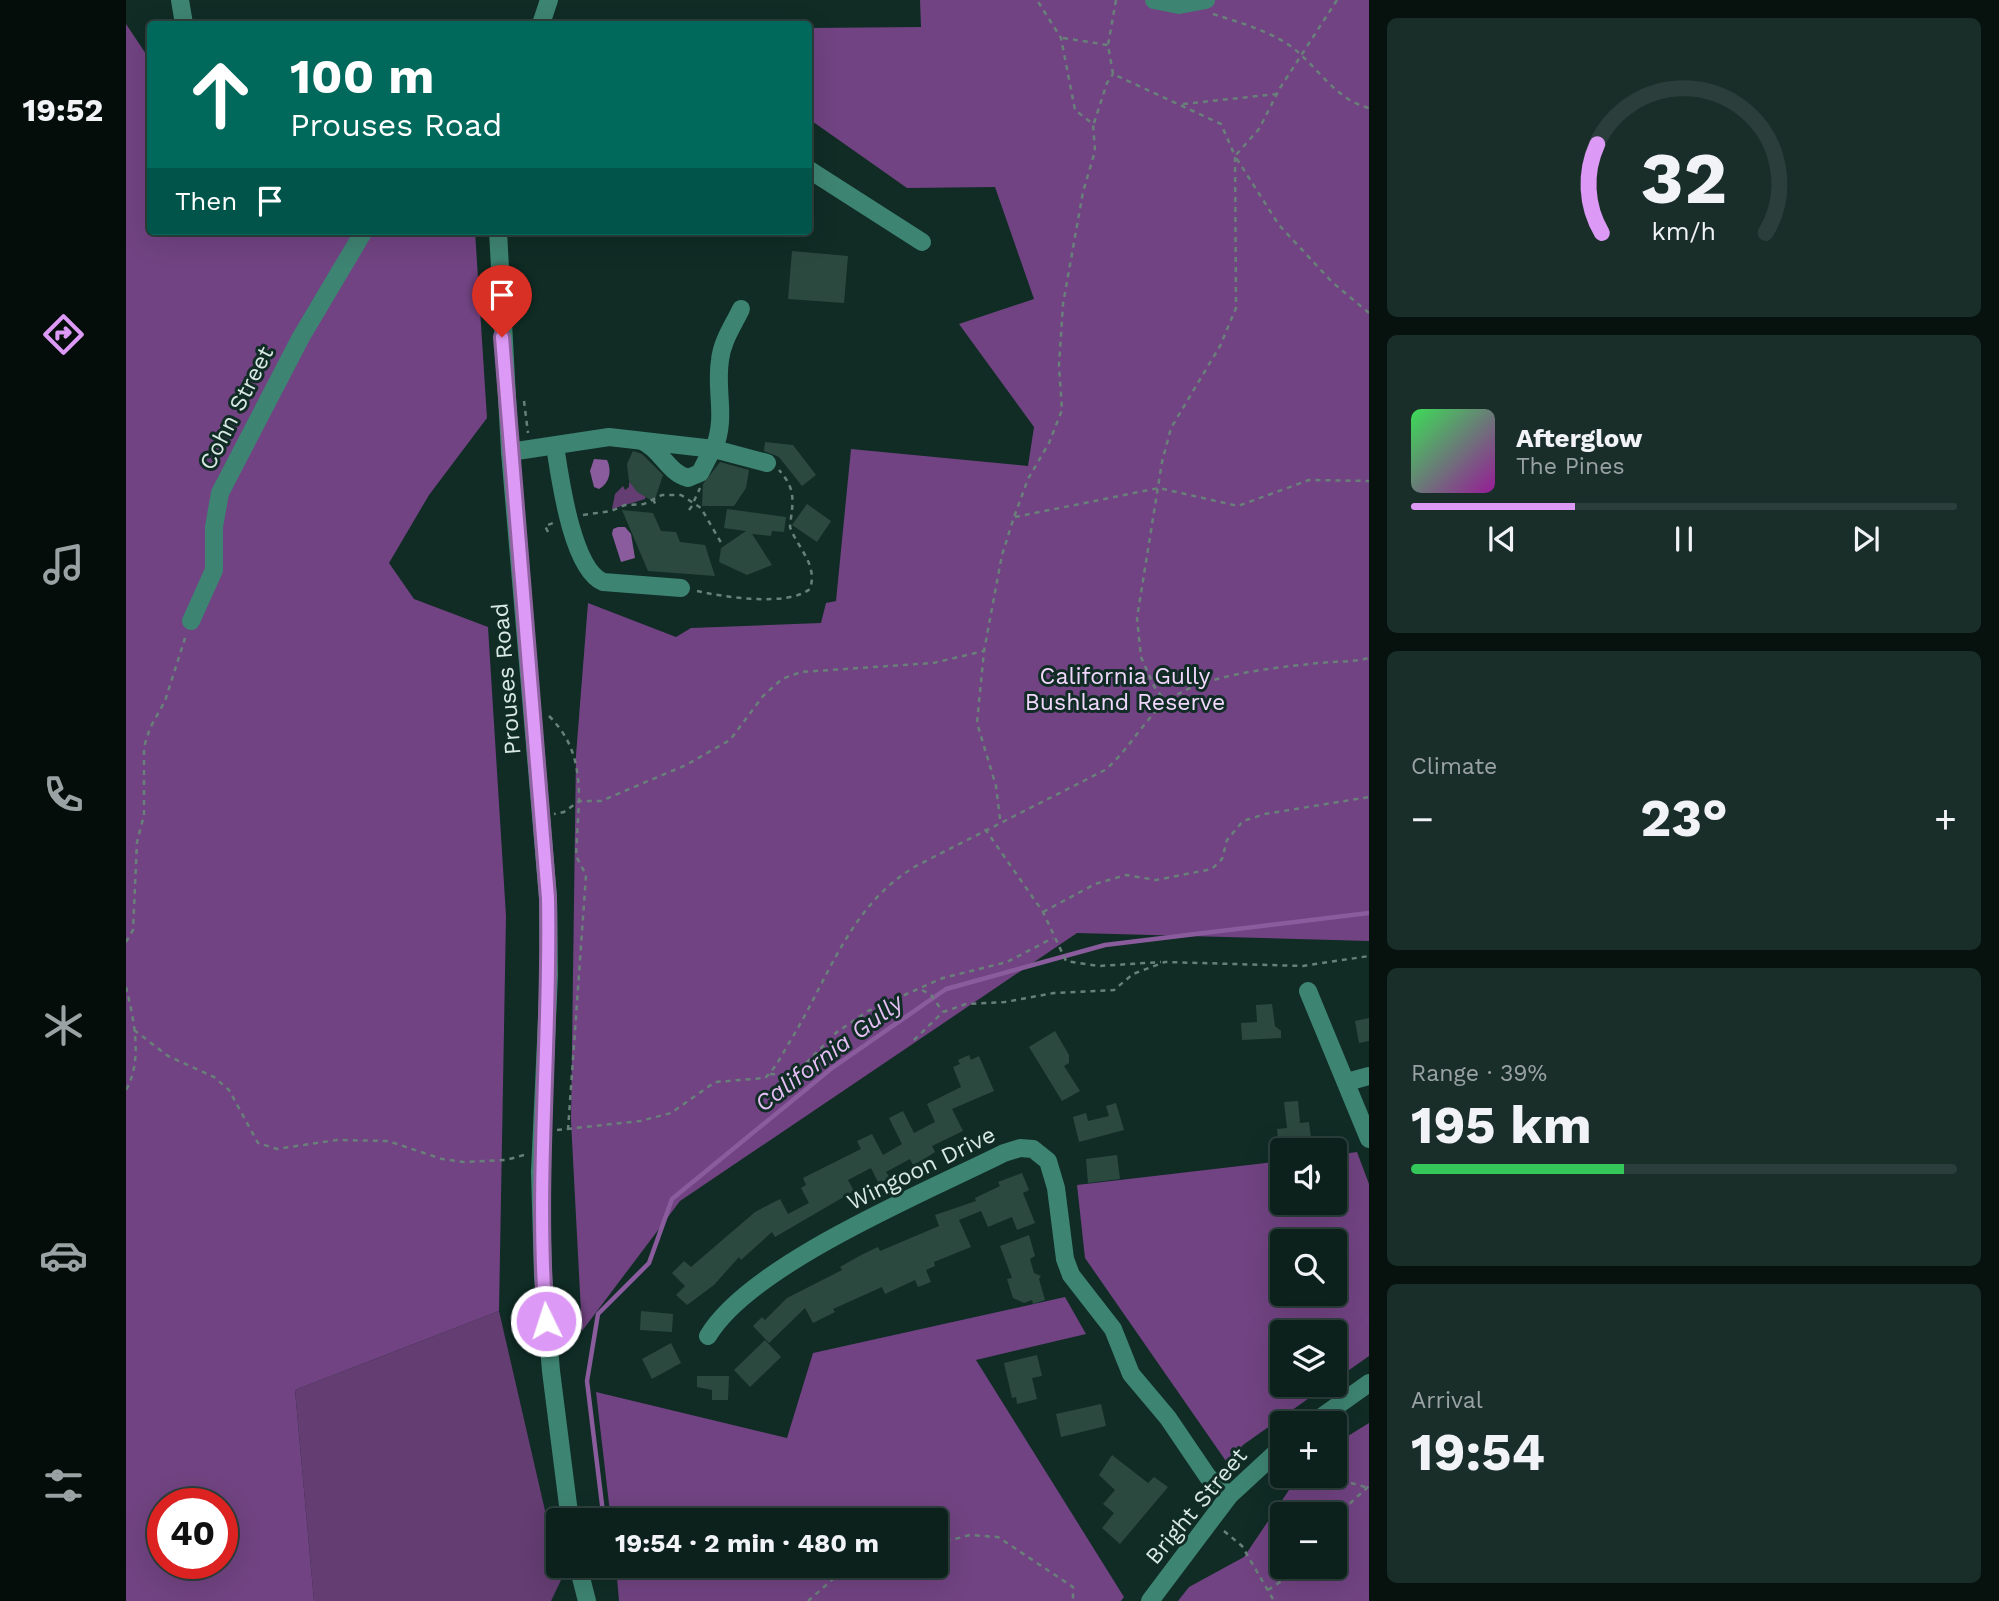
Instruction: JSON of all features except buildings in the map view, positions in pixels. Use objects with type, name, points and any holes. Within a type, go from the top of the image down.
[{"type":"street","points":[[180,0],[184,21]]},
{"type":"street","points":[[542,21],[549,0]]},
{"type":"street","points":[[1154,0],[1197,3]]},
{"type":"street","points":[[812,172],[922,242]]},
{"type":"street","name":"Cohn Street","points":[[191,621],[214,570],[214,527],[220,493],[301,337],[362,235]]},
{"type":"street","name":"Prouses Road","points":[[498,235],[510,452],[542,816],[549,948],[541,1127],[546,1321],[568,1508]]},
{"type":"street","points":[[640,440],[654,448],[679,475],[688,478],[700,473],[721,431],[723,409],[720,361],[726,337],[741,309]]},
{"type":"street","points":[[510,452],[609,437],[713,449],[767,463]]},
{"type":"street","points":[[555,446],[569,519],[582,554],[599,580],[681,588]]},
{"type":"street","points":[[1308,991],[1369,1139]]},
{"type":"street","points":[[1347,1082],[1369,1076]]},
{"type":"street","name":"Wingoon Drive","points":[[708,1336],[727,1310],[793,1261],[1004,1153],[1020,1148],[1034,1149],[1044,1156],[1053,1173],[1063,1252],[1071,1275],[1113,1329],[1130,1374],[1168,1418],[1209,1477],[1229,1496]]},
{"type":"street","points":[[1330,1411],[1369,1383]]},
{"type":"street","name":"Bright Street","points":[[1150,1601],[1229,1496],[1270,1458]]},
{"type":"street","points":[[581,1578],[587,1601]]},
{"type":"path","points":[[1037,0],[1061,38],[1075,110],[1093,124]]},
{"type":"path","points":[[1000,821],[996,786],[977,723],[984,652],[1002,555],[1014,517],[1028,479],[1049,443],[1062,410],[1059,366],[1063,304],[1083,192],[1095,152],[1093,124],[1107,83],[1113,75],[1108,45],[1116,0]]},
{"type":"path","points":[[1166,702],[1154,686],[1141,657],[1137,618],[1143,570],[1171,428],[1220,346],[1236,308],[1235,156],[1259,129],[1277,94],[1337,0]]},
{"type":"path","points":[[1197,3],[1287,44],[1340,95],[1356,105],[1369,108]]},
{"type":"path","points":[[1061,38],[1108,45]]},
{"type":"path","points":[[1113,75],[1221,124],[1235,156],[1279,225],[1332,282],[1369,313]]},
{"type":"path","points":[[1180,104],[1277,94]]},
{"type":"path","points":[[681,588],[744,598],[791,597],[810,589],[812,576],[809,561],[790,527],[794,510],[792,492],[781,472],[767,463]]},
{"type":"path","points":[[1014,517],[1159,488],[1238,506],[1309,480],[1369,481]]},
{"type":"path","points":[[689,510],[700,489],[694,487]]},
{"type":"path","points":[[548,532],[545,526],[611,511],[625,505],[644,504],[674,494],[694,501],[706,514],[723,546]]},
{"type":"path","points":[[653,499],[657,508]]},
{"type":"path","points":[[126,943],[133,930],[137,842],[144,815],[144,747],[150,728],[165,701],[191,621]]},
{"type":"path","points":[[542,816],[564,812],[579,801],[601,801],[687,765],[730,740],[763,696],[782,679],[801,672],[933,663],[984,652]]},
{"type":"path","points":[[770,1074],[817,996],[851,926],[872,900],[896,878],[1000,821],[1105,770],[1124,754],[1166,702],[1183,692],[1227,678],[1369,658]]},
{"type":"path","points":[[533,713],[545,712],[561,728],[576,755],[579,801],[576,856],[586,875],[568,1130]]},
{"type":"path","points":[[1044,912],[1094,884],[1126,875],[1156,880],[1212,869],[1222,859],[1227,840],[1243,821],[1265,814],[1369,797]]},
{"type":"path","points":[[985,829],[1044,912],[1053,938],[1066,961],[1099,966],[1165,962],[1303,966],[1369,956]]},
{"type":"path","points":[[541,1127],[568,1130],[640,1121],[671,1113],[715,1082],[754,1081],[770,1074],[785,1075],[800,1069],[814,1052],[868,1011],[943,978],[1007,962],[1053,938]]},
{"type":"path","points":[[914,1040],[943,1012],[966,1004],[1004,1002],[1054,993],[1114,990],[1133,974],[1165,962]]},
{"type":"path","points":[[126,987],[134,1030],[136,1062],[134,1077],[126,1090]]},
{"type":"path","points":[[920,989],[931,995],[943,1012]]},
{"type":"path","points":[[134,1030],[168,1056],[214,1077],[229,1090],[258,1143],[277,1149],[337,1140],[388,1140],[442,1159],[464,1162],[506,1160],[541,1149]]},
{"type":"path","points":[[1347,1482],[1368,1487]]},
{"type":"path","points":[[1347,1506],[1368,1487]]},
{"type":"path","points":[[1210,1520],[1242,1546],[1274,1601]]},
{"type":"path","points":[[948,1541],[970,1535],[998,1536],[1073,1587],[1073,1601]]},
{"type":"path","points":[[808,1601],[836,1578]]},
{"type":"path","points":[[1268,1590],[1284,1579]]},
{"type":"shaded area","points":[[594,459],[607,460],[609,468],[608,480],[599,489],[594,487],[590,471]]},
{"type":"shaded area","points":[[629,482],[646,496],[645,499],[612,509],[615,494],[623,486],[625,490],[629,487]]},
{"type":"shaded area","points":[[625,527],[631,534],[635,558],[621,562],[612,534],[613,529]]},
{"type":"shaded area","points":[[499,1311],[546,1515],[546,1578],[561,1580],[551,1601],[314,1601],[295,1390]]},
{"type":"green space","name":"California Gully Bushland Reserve","points":[[920,0],[1369,0],[1369,941],[1077,933],[680,1201],[582,1331],[571,1121],[576,755],[588,603],[676,637],[691,628],[821,623],[826,603],[836,601],[851,449],[1028,466],[1034,427],[959,324],[1034,299],[995,187],[907,188],[812,121],[812,28],[921,27]]},
{"type":"green space","points":[[126,24],[147,56],[147,235],[475,235],[487,418],[429,495],[389,563],[414,599],[488,627],[506,916],[499,1311],[295,1390],[314,1601],[126,1601]]},
{"type":"green space","points":[[1357,1152],[1369,1184],[1369,1356],[1347,1372],[1347,1320],[1270,1320],[1270,1397],[1311,1397],[1291,1411],[1270,1411],[1270,1426],[1243,1445],[1228,1464],[1085,1258],[1077,1185],[1270,1163],[1270,1215],[1347,1215],[1347,1153]]},
{"type":"green space","points":[[1065,1297],[1086,1334],[976,1360],[1124,1597],[1121,1601],[619,1601],[617,1578],[948,1578],[948,1508],[609,1508],[596,1392],[787,1438],[813,1353]]},
{"type":"green space","points":[[1369,1423],[1369,1601],[1178,1601],[1189,1587],[1244,1557],[1270,1518],[1270,1579],[1347,1579],[1347,1502],[1281,1502],[1290,1488],[1347,1488],[1347,1437]]},
{"type":"waterway","name":"California Gully","points":[[602,1508],[587,1381],[598,1314],[649,1263],[672,1199],[832,1068],[946,989],[1105,945],[1369,913]]},
{"type":"route","points":[[502,337],[548,898],[549,975],[540,1172],[546,1321]]}]
